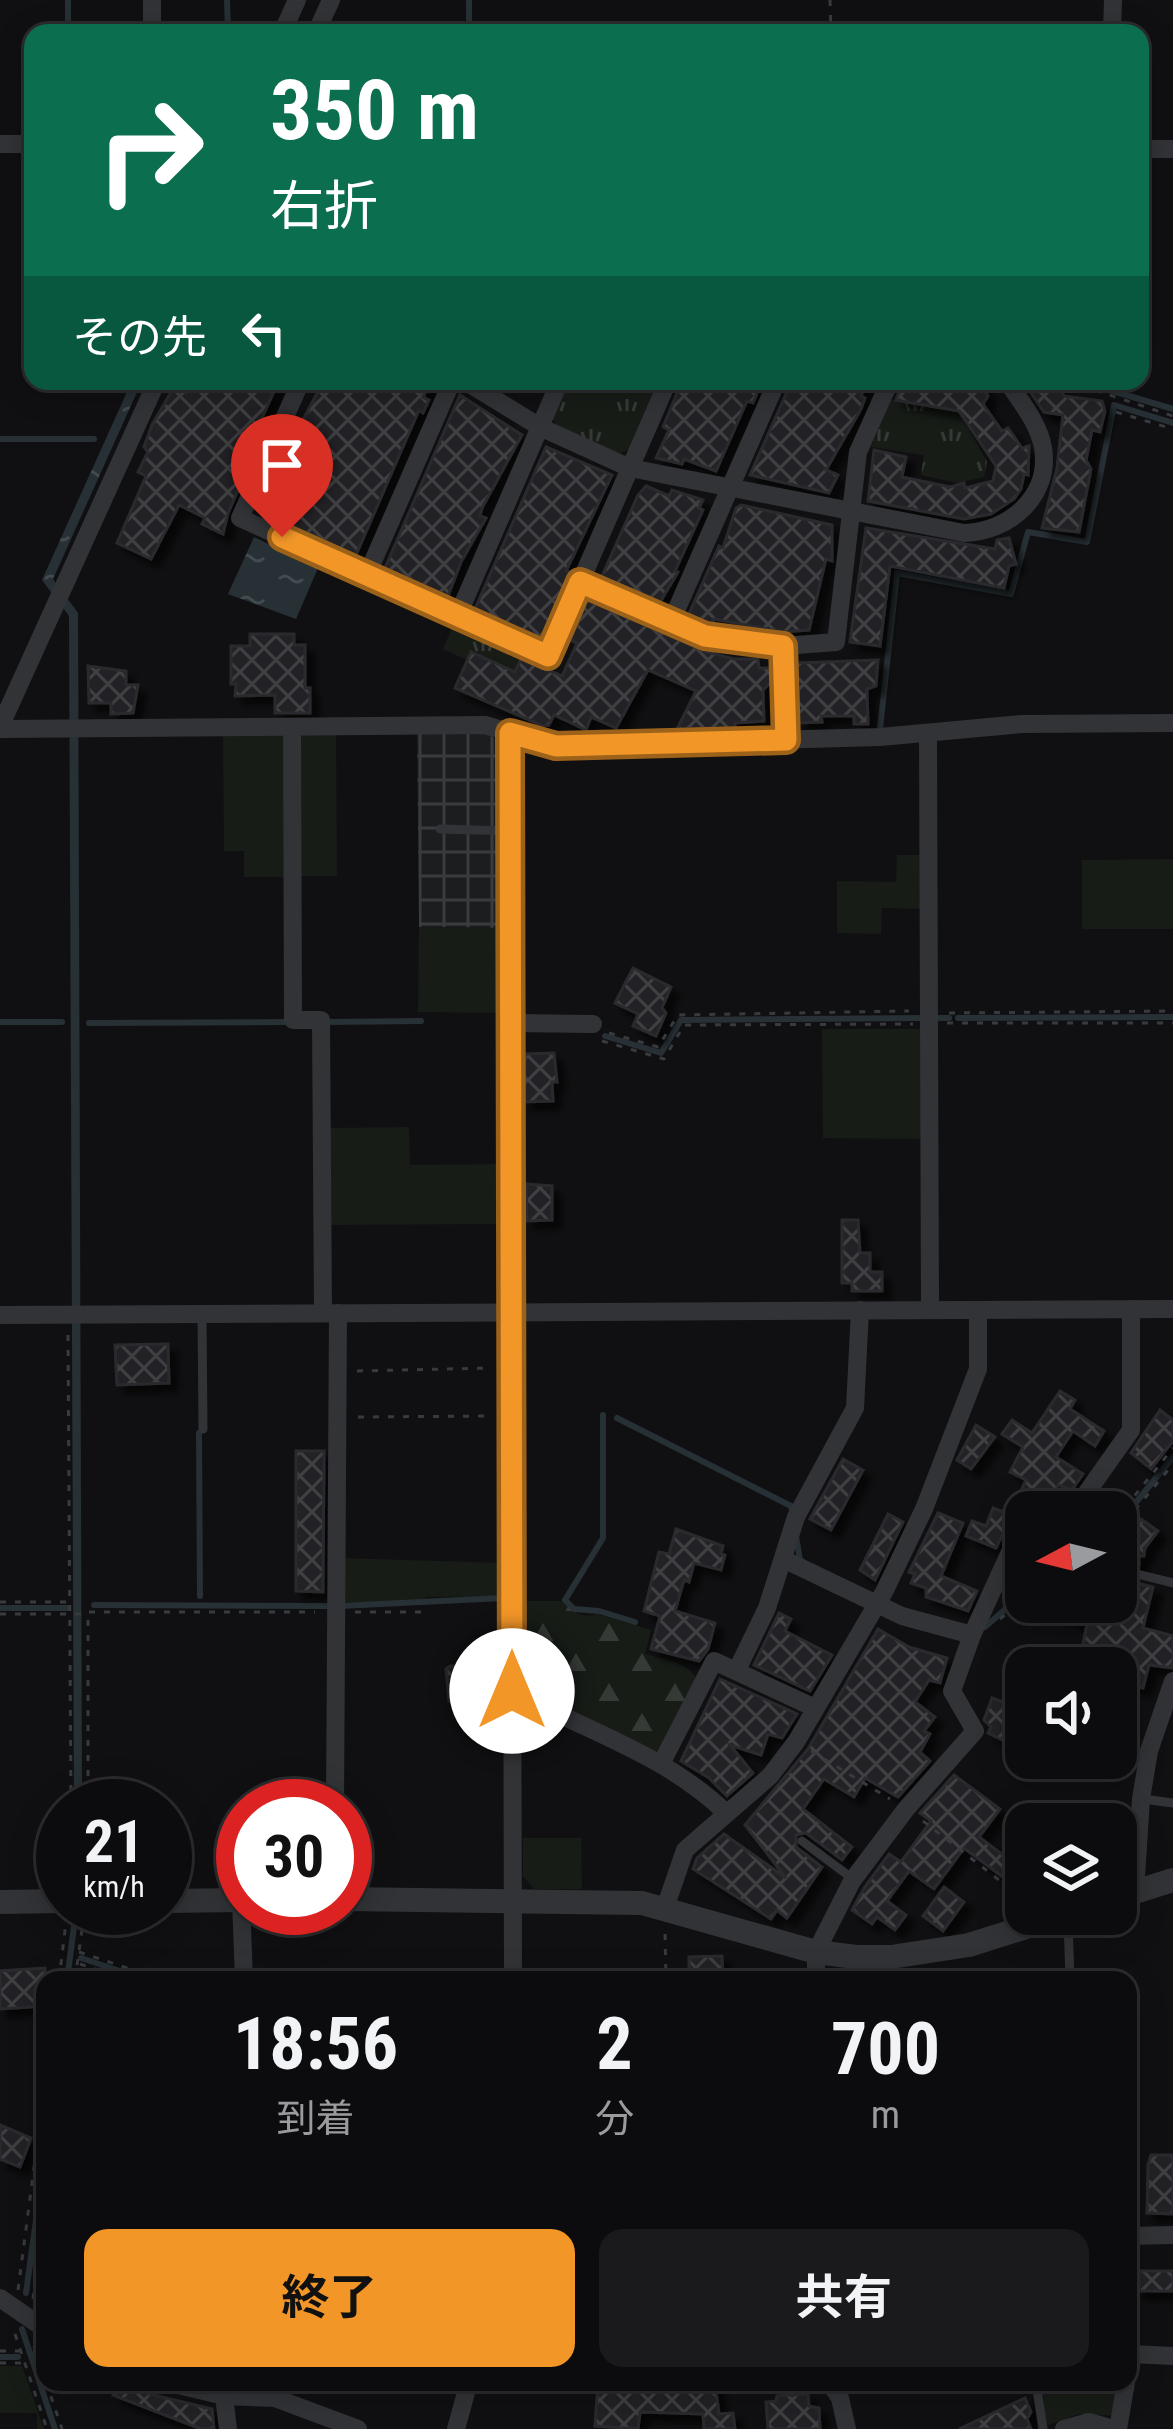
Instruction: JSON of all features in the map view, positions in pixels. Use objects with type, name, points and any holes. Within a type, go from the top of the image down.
[{"type":"street","points":[[154,390],[0,728],[485,725],[556,746],[786,740],[1022,724],[1173,723]]},
{"type":"street","points":[[297,390],[240,518],[548,656],[664,390]]},
{"type":"street","points":[[367,575],[448,390]]},
{"type":"street","points":[[480,390],[540,427],[631,468],[964,532],[1008,524],[1027,505],[1044,466],[1035,425],[1013,390]]},
{"type":"street","points":[[458,615],[556,390]]},
{"type":"street","points":[[671,622],[773,390]]},
{"type":"street","points":[[580,582],[705,636],[783,646],[836,642],[858,452],[886,390]]},
{"type":"street","points":[[783,646],[786,740]]},
{"type":"street","points":[[292,727],[293,1020],[321,1020],[330,1313],[338,1372],[334,1779]]},
{"type":"street","points":[[510,733],[513,1971]]},
{"type":"street","points":[[928,733],[930,1310]]},
{"type":"street","points":[[511,1023],[593,1024]]},
{"type":"street","points":[[1088,1491],[1131,1430],[1131,1309]]},
{"type":"street","points":[[0,1315],[1173,1309]]},
{"type":"street","points":[[737,1670],[767,1608],[796,1517],[855,1408],[860,1310]]},
{"type":"street","points":[[665,1908],[685,1850],[770,1776],[877,1604],[924,1509],[978,1369],[979,1310]]},
{"type":"street","points":[[783,1559],[902,1616],[972,1636]]},
{"type":"street","points":[[816,1971],[816,1952],[853,1879],[975,1730],[952,1691],[1005,1567]]},
{"type":"street","points":[[661,1764],[714,1661],[815,1708]]},
{"type":"street","points":[[1137,1823],[1150,1751],[1173,1682]]},
{"type":"street","points":[[512,1691],[661,1764],[725,1812]]},
{"type":"street","points":[[1137,1891],[1173,1880]]},
{"type":"street","points":[[372,1900],[616,1900],[665,1908],[816,1952],[856,1958],[930,1953],[1005,1934]]},
{"type":"street","points":[[0,1902],[36,1904]]},
{"type":"street","points":[[243,1935],[244,1971]]},
{"type":"street","points":[[1137,2231],[1173,2235]]},
{"type":"street","points":[[1137,2360],[1173,2356]]},
{"type":"street","points":[[203,2391],[224,2396],[271,2391]]},
{"type":"street","points":[[282,2391],[358,2429]]},
{"type":"street","points":[[455,2429],[466,2391]]},
{"type":"street","points":[[835,2391],[848,2429]]},
{"type":"street","points":[[1064,2429],[1089,2422],[1116,2429],[1124,2391]]},
{"type":"street","points":[[224,2396],[228,2429]]},
{"type":"lane","points":[[440,830],[510,831]]},
{"type":"lane","points":[[202,1314],[203,1429]]},
{"type":"lane","points":[[1137,1574],[1173,1583]]},
{"type":"lane","points":[[1141,1799],[1173,1803]]},
{"type":"lane","points":[[802,1841],[853,1879]]},
{"type":"lane","points":[[1069,1935],[1070,1971]]},
{"type":"lane","points":[[1037,2391],[1043,2429]]},
{"type":"path","points":[[1094,390],[1173,416]]},
{"type":"path","points":[[1115,412],[1173,429]]},
{"type":"path","points":[[1173,1011],[954,1013],[929,1016],[684,1025],[664,1059],[597,1040],[598,1031],[658,1047],[678,1015],[929,1016],[954,1023],[1173,1023]]},
{"type":"path","points":[[954,1013],[954,1023]]},
{"type":"path","points":[[70,1779],[74,1315]]},
{"type":"path","points":[[338,1372],[512,1368]]},
{"type":"path","points":[[338,1418],[512,1415]]},
{"type":"path","points":[[1137,1493],[1173,1448]]},
{"type":"path","points":[[1137,1508],[1173,1464]]},
{"type":"path","points":[[0,1602],[69,1602]]},
{"type":"path","points":[[0,1614],[425,1612]]},
{"type":"path","points":[[86,1614],[88,1779]]},
{"type":"path","points":[[665,1908],[666,1971]]},
{"type":"path","points":[[60,1971],[63,1935]]},
{"type":"path","points":[[76,1971],[81,1935]]},
{"type":"path","points":[[79,1952],[136,1971]]},
{"type":"path","points":[[77,1963],[101,1971]]},
{"type":"path","points":[[36,2188],[25,2315],[36,2352]]},
{"type":"path","points":[[25,2315],[36,2255]]},
{"type":"path","points":[[25,2315],[10,2317],[46,2429]]},
{"type":"path","points":[[0,2351],[21,2351]]},
{"type":"path","points":[[0,2363],[25,2362]]},
{"type":"path","points":[[50,2391],[62,2429]]},
{"type":"shaded area","points":[[487,733],[501,743],[501,928],[419,927],[417,734]]},
{"type":"green space","points":[[566,390],[654,394],[629,449],[619,454],[557,427],[553,419]]},
{"type":"green space","points":[[891,400],[960,413],[987,462],[984,477],[958,483],[921,475],[924,455],[871,447]]},
{"type":"green space","points":[[454,623],[522,654],[510,680],[443,649]]},
{"type":"green space","points":[[284,735],[288,877],[244,877],[244,851],[224,851],[223,736]]},
{"type":"green space","points":[[299,735],[336,735],[337,876],[296,876]]},
{"type":"green space","points":[[897,855],[925,855],[925,909],[882,908],[881,934],[837,933],[837,881],[896,882]]},
{"type":"green space","points":[[1173,859],[1173,929],[1082,929],[1082,860]]},
{"type":"green space","points":[[419,927],[501,928],[500,1013],[418,1012]]},
{"type":"green space","points":[[822,1029],[927,1029],[925,1139],[823,1138]]},
{"type":"green space","points":[[409,1127],[410,1165],[502,1164],[502,1224],[326,1225],[326,1128]]},
{"type":"green space","points":[[341,1558],[505,1563],[504,1596],[426,1597],[420,1603],[342,1602]]},
{"type":"green space","points":[[521,1601],[562,1601],[582,1615],[597,1614],[651,1630],[645,1654],[676,1663],[694,1675],[698,1681],[656,1754],[524,1691]]},
{"type":"green space","points":[[523,1838],[581,1838],[582,1889],[534,1889],[523,1876]]},
{"type":"green space","points":[[0,2366],[22,2366],[44,2429],[37,2429],[37,2413],[0,2413]]},
{"type":"green space","points":[[1043,2391],[1119,2391],[1114,2416],[1079,2414],[1046,2426]]},
{"type":"water","points":[[128,390],[138,390],[53,579],[78,613],[82,1779],[74,1779],[69,616],[42,580]]},
{"type":"water","points":[[254,537],[318,568],[296,619],[228,594]]},
{"type":"building","points":[[172,390],[275,390],[260,422],[267,425],[223,534],[179,505],[151,559],[117,543],[146,476],[138,472],[148,452],[144,447],[152,425]]},
{"type":"building","points":[[319,390],[426,390],[423,397],[429,400],[423,413],[419,410],[356,555],[261,512]]},
{"type":"building","points":[[678,390],[758,390],[753,403],[747,401],[716,471],[684,459],[682,464],[656,458],[669,430],[663,427]]},
{"type":"building","points":[[788,390],[864,390],[861,409],[826,470],[838,475],[829,493],[750,475]]},
{"type":"building","points":[[900,390],[984,390],[988,396],[983,404],[1002,431],[1008,428],[1022,448],[1029,446],[1028,475],[1024,474],[1014,499],[991,514],[964,519],[868,501],[874,450],[906,457],[902,477],[950,487],[964,483],[965,488],[993,481],[996,466],[959,411],[896,400]]},
{"type":"building","points":[[1029,390],[1061,390],[1064,396],[1102,401],[1105,411],[1100,432],[1092,430],[1086,460],[1091,469],[1079,532],[1042,528],[1057,468],[1063,415],[1044,412]]},
{"type":"building","points":[[460,395],[522,435],[482,508],[480,516],[486,518],[448,596],[385,568]]},
{"type":"building","points":[[546,447],[612,475],[566,571],[570,572],[541,638],[475,609]]},
{"type":"building","points":[[646,486],[669,496],[672,490],[703,500],[678,572],[660,602],[598,575],[602,576]]},
{"type":"building","points":[[741,505],[832,525],[832,561],[826,559],[809,630],[783,632],[714,619],[709,623],[689,614]]},
{"type":"building","points":[[866,528],[995,549],[997,540],[1009,538],[1016,564],[1009,566],[1004,588],[890,566],[880,646],[850,642]]},
{"type":"building","points":[[587,600],[707,652],[758,659],[759,668],[770,668],[771,682],[763,690],[764,721],[735,723],[735,728],[677,729],[696,691],[648,670],[616,728],[591,717],[586,730],[554,715],[543,726],[455,688],[471,652],[515,672],[521,659],[562,676],[577,643],[570,640]]},
{"type":"building","points":[[250,634],[294,634],[294,645],[305,645],[310,713],[275,713],[275,695],[235,696],[231,646],[250,646]]},
{"type":"building","points":[[878,660],[876,686],[867,689],[868,724],[854,724],[854,716],[821,716],[822,722],[799,723],[797,663]]},
{"type":"building","points":[[88,666],[126,671],[126,685],[138,685],[133,713],[111,714],[111,703],[89,703]]},
{"type":"building","points":[[633,968],[671,987],[656,1036],[633,1026],[638,1014],[615,1003]]},
{"type":"building","points":[[554,1053],[557,1082],[552,1082],[553,1101],[524,1102],[525,1054]]},
{"type":"building","points":[[526,1184],[552,1186],[552,1220],[527,1221]]},
{"type":"building","points":[[842,1220],[858,1220],[860,1253],[870,1253],[870,1272],[882,1272],[882,1291],[852,1291],[852,1283],[842,1283]]},
{"type":"building","points":[[168,1344],[169,1383],[117,1385],[115,1345]]},
{"type":"building","points":[[1060,1391],[1075,1400],[1070,1409],[1104,1431],[1095,1446],[1073,1431],[1056,1457],[1083,1474],[1072,1490],[1058,1485],[1055,1491],[1021,1491],[1026,1480],[1010,1472],[1023,1447],[1002,1434],[1012,1420],[1032,1433]]},
{"type":"building","points":[[1160,1410],[1173,1420],[1173,1441],[1151,1469],[1131,1453]]},
{"type":"building","points":[[976,1425],[995,1437],[971,1469],[957,1460]]},
{"type":"building","points":[[296,1451],[324,1451],[323,1592],[296,1591]]},
{"type":"building","points":[[843,1459],[863,1470],[831,1530],[810,1519]]},
{"type":"building","points":[[993,1508],[1005,1512],[1005,1529],[996,1548],[966,1536],[972,1521],[986,1526]]},
{"type":"building","points":[[938,1513],[963,1523],[941,1576],[977,1591],[968,1611],[926,1597],[926,1588],[911,1583],[915,1574],[909,1572]]},
{"type":"building","points":[[888,1514],[903,1522],[875,1580],[860,1570]]},
{"type":"building","points":[[1141,1519],[1158,1531],[1144,1556],[1139,1556],[1139,1565],[1137,1565]]},
{"type":"building","points":[[676,1529],[723,1546],[721,1554],[725,1555],[721,1570],[694,1563],[675,1611],[715,1623],[708,1649],[699,1661],[651,1649],[660,1616],[644,1611],[659,1552],[669,1554]]},
{"type":"building","points":[[1137,1583],[1153,1587],[1143,1628],[1173,1636],[1173,1668],[1149,1665],[1143,1688],[1137,1687],[1137,1647],[1082,1647],[1087,1624],[1137,1623]]},
{"type":"building","points":[[779,1613],[791,1619],[785,1631],[832,1655],[810,1691],[754,1665]]},
{"type":"building","points":[[878,1629],[909,1647],[947,1658],[940,1683],[929,1680],[915,1702],[935,1717],[924,1731],[930,1734],[920,1752],[930,1761],[898,1797],[865,1778],[854,1797],[824,1779],[803,1809],[852,1847],[842,1860],[806,1833],[796,1835],[796,1847],[822,1867],[787,1918],[777,1910],[771,1919],[693,1869],[697,1858],[724,1834],[786,1878],[745,1825],[808,1749]]},
{"type":"building","points":[[468,1666],[472,1704],[449,1701],[446,1669]]},
{"type":"building","points":[[720,1679],[797,1714],[782,1738],[768,1734],[761,1755],[730,1745],[753,1773],[727,1796],[681,1761]]},
{"type":"building","points":[[992,1698],[1005,1702],[1004,1741],[988,1733],[991,1727],[984,1720]]},
{"type":"building","points":[[954,1775],[1000,1809],[979,1837],[1005,1856],[1005,1877],[964,1848],[934,1889],[909,1871],[887,1901],[906,1915],[895,1930],[877,1917],[872,1924],[852,1910],[889,1854],[901,1862],[931,1821],[920,1813]]},
{"type":"building","points":[[944,1887],[964,1902],[943,1931],[923,1916]]},
{"type":"building","points":[[722,1956],[723,1971],[689,1971],[689,1957]]},
{"type":"building","points":[[45,1968],[36,1971],[36,2007],[0,2009],[0,1971]]},
{"type":"building","points":[[0,2125],[31,2138],[20,2167],[0,2159]]},
{"type":"building","points":[[1151,2155],[1173,2155],[1173,2214],[1147,2213]]},
{"type":"building","points":[[1137,2271],[1173,2271],[1173,2291],[1137,2291]]},
{"type":"building","points":[[114,2391],[137,2391],[212,2409],[214,2429],[201,2429],[113,2395]]},
{"type":"building","points":[[597,2391],[716,2391],[719,2414],[733,2413],[735,2429],[704,2429],[703,2414],[640,2412],[638,2429],[595,2426]]},
{"type":"building","points":[[808,2394],[809,2406],[819,2408],[820,2429],[768,2429],[766,2402],[776,2401],[777,2396]]},
{"type":"building","points":[[1025,2398],[1031,2429],[959,2429]]},
{"type":"waterway","points":[[68,0],[68,24]]},
{"type":"waterway","points":[[227,0],[228,24]]},
{"type":"waterway","points":[[469,0],[469,24]]},
{"type":"waterway","points":[[1109,390],[1173,409]]},
{"type":"waterway","points":[[880,728],[897,573],[1011,594],[1028,532],[1087,542],[1114,405],[1173,423]]},
{"type":"waterway","points":[[0,439],[94,439]]},
{"type":"waterway","points":[[958,1018],[1173,1017]]},
{"type":"waterway","points":[[605,1036],[661,1053],[681,1020],[925,1018]]},
{"type":"waterway","points":[[936,1018],[949,1018]]},
{"type":"waterway","points":[[327,1022],[421,1021]]},
{"type":"waterway","points":[[0,1022],[62,1022]]},
{"type":"waterway","points":[[89,1023],[288,1022]]},
{"type":"waterway","points":[[603,1415],[603,1538],[565,1600],[574,1609],[635,1622]]},
{"type":"waterway","points":[[617,1418],[791,1506],[792,1511]]},
{"type":"waterway","points":[[199,1433],[200,1596]]},
{"type":"waterway","points":[[1137,1501],[1173,1457]]},
{"type":"waterway","points":[[796,1536],[803,1562]]},
{"type":"waterway","points":[[340,1606],[502,1598]]},
{"type":"waterway","points":[[94,1605],[330,1606]]},
{"type":"waterway","points":[[0,1608],[67,1608]]},
{"type":"waterway","points":[[985,1627],[1005,1609]]},
{"type":"waterway","points":[[68,1971],[73,1935]]},
{"type":"waterway","points":[[81,1958],[119,1971]]},
{"type":"waterway","points":[[26,2293],[36,2220]]},
{"type":"waterway","points":[[22,2329],[36,2371]]},
{"type":"waterway","points":[[0,2357],[18,2357]]},
{"type":"waterway","points":[[42,2391],[55,2429]]},
{"type":"route","points":[[282,537],[548,656],[580,582],[705,636],[783,646],[786,740],[556,746],[510,733],[512,1691]]}]
